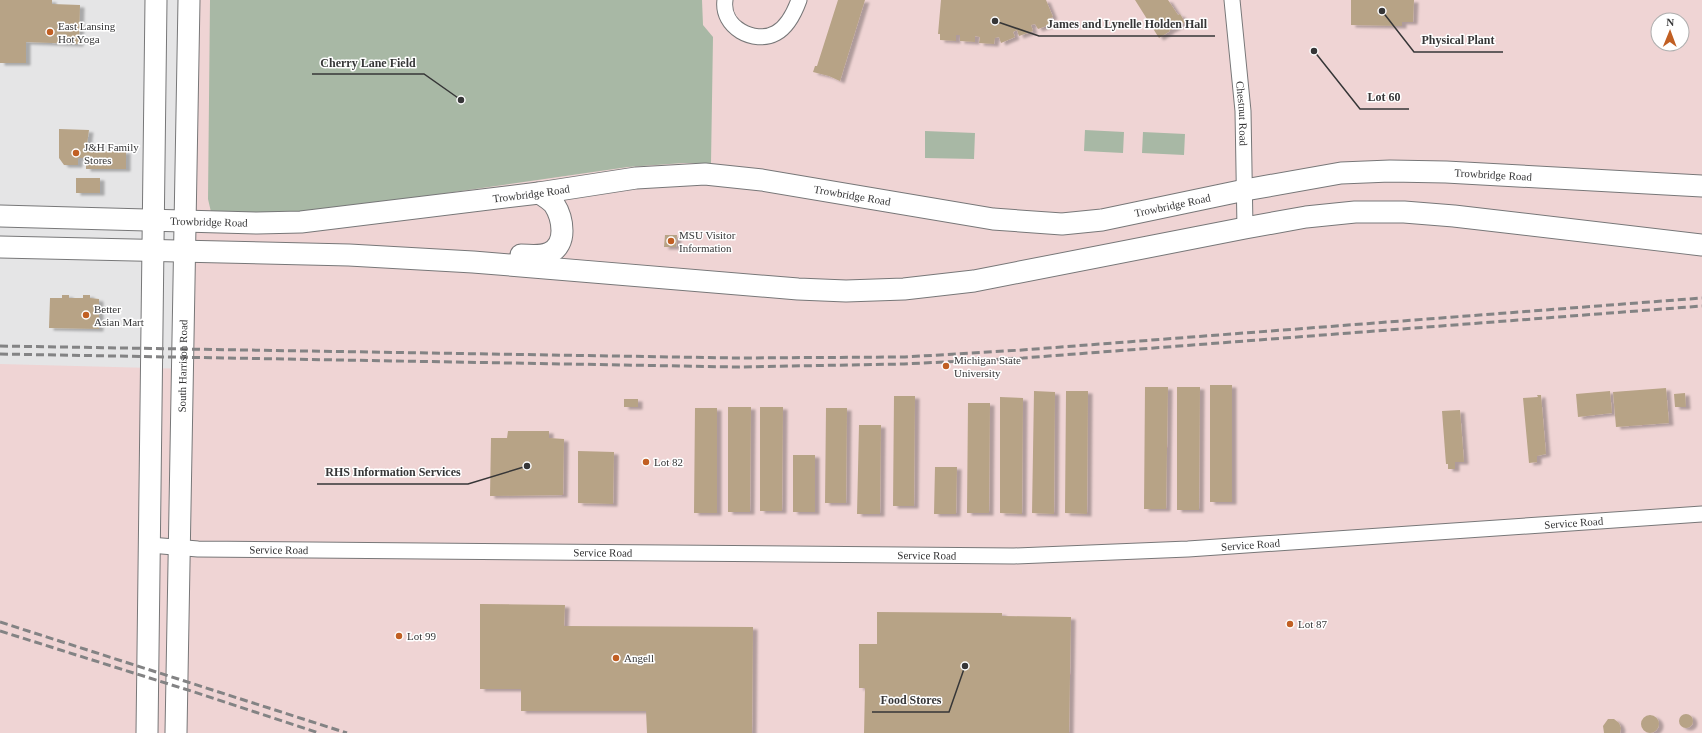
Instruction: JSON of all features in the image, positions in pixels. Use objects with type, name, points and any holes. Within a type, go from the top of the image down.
[{"type":"street","points":[[157,0],[165,27],[166,91],[169,96],[177,97],[187,84],[177,46],[178,0]]},
{"type":"street","points":[[147,733],[157,0]]},
{"type":"street","name":"South Harrison Road","points":[[176,733],[189,0]]},
{"type":"street","points":[[724,0],[725,12],[735,27],[756,37],[775,33],[782,29],[789,20],[799,0]]},
{"type":"street","name":"Chestnut Road","points":[[1232,0],[1243,111],[1246,228]]},
{"type":"street","name":"Trowbridge Road","points":[[0,216],[257,223],[308,221],[539,192],[636,178],[704,174],[762,180],[993,219],[1062,224],[1102,220],[1245,190],[1333,174],[1390,171],[1702,186]]},
{"type":"street","points":[[350,255],[382,248],[396,247],[536,256],[549,253],[557,247],[562,233],[560,218],[553,203],[539,192]]},
{"type":"street","points":[[0,247],[350,255],[473,262],[798,289],[846,291],[904,289],[974,281],[1306,217],[1355,212],[1404,212],[1454,216],[1702,246]]},
{"type":"street","name":"Service Road","points":[[150,545],[179,548],[573,553],[1014,556],[1188,549],[1702,514]]},
{"type":"shaded area","name":"Michigan State University","points":[[197,0],[1702,0],[1702,733],[0,733],[0,364],[190,369]]},
{"type":"green space","points":[[210,0],[702,0],[703,25],[713,37],[711,163],[684,163],[628,167],[329,210],[277,214],[211,212],[208,199]]},
{"type":"green space","points":[[1085,130],[1124,132],[1123,153],[1084,151]]},
{"type":"green space","points":[[925,131],[975,133],[974,159],[925,158]]},
{"type":"green space","points":[[1143,132],[1185,134],[1184,155],[1142,153]]},
{"type":"building","points":[[0,0],[52,0],[52,4],[80,5],[79,44],[26,42],[26,63],[0,63]]},
{"type":"building","points":[[838,0],[865,0],[840,81],[829,76],[813,72],[815,66],[817,66]]},
{"type":"building","points":[[941,0],[1046,0],[1053,17],[1050,18],[1052,24],[1038,29],[1035,24],[1031,25],[1033,31],[1019,36],[1017,30],[1013,32],[1015,37],[1001,43],[999,37],[995,38],[994,44],[979,43],[980,37],[975,36],[975,42],[960,41],[960,35],[956,35],[956,41],[940,40],[940,34],[938,34]]},
{"type":"building","points":[[1135,0],[1168,0],[1178,15],[1180,14],[1185,22],[1169,30],[1170,31],[1159,38]]},
{"type":"building","points":[[1351,0],[1414,0],[1413,22],[1402,22],[1402,26],[1351,25]]},
{"type":"building","points":[[59,129],[89,130],[86,151],[126,151],[126,169],[86,169],[86,158],[78,158],[78,165],[64,165],[59,158]]},
{"type":"building","points":[[76,178],[100,178],[100,193],[76,193]]},
{"type":"building","name":"MSU Visitor Information","points":[[665,235],[677,235],[676,247],[664,247]]},
{"type":"building","points":[[62,295],[69,295],[69,298],[83,298],[83,295],[90,295],[90,298],[99,299],[99,329],[49,328],[50,298],[62,298]]},
{"type":"building","points":[[1210,385],[1232,385],[1232,502],[1210,502]]},
{"type":"building","points":[[1145,387],[1168,387],[1166,509],[1144,509]]},
{"type":"building","points":[[1177,387],[1200,387],[1199,510],[1177,510]]},
{"type":"building","points":[[1666,388],[1669,423],[1616,427],[1613,392]]},
{"type":"building","points":[[1034,391],[1055,392],[1054,514],[1032,513]]},
{"type":"building","points":[[1066,391],[1088,391],[1087,514],[1065,513]]},
{"type":"building","points":[[1610,391],[1612,413],[1578,417],[1576,394]]},
{"type":"building","points":[[1685,393],[1686,407],[1675,407],[1674,394]]},
{"type":"building","points":[[1537,395],[1541,395],[1546,454],[1537,456],[1537,462],[1529,463],[1523,398],[1538,397]]},
{"type":"building","points":[[894,396],[915,396],[914,506],[893,506]]},
{"type":"building","points":[[1000,397],[1023,398],[1022,514],[1000,513]]},
{"type":"building","points":[[624,399],[638,399],[638,407],[624,407]]},
{"type":"building","points":[[968,403],[990,403],[989,513],[967,513]]},
{"type":"building","points":[[728,407],[751,407],[750,512],[728,512]]},
{"type":"building","points":[[760,407],[783,407],[782,511],[760,511]]},
{"type":"building","points":[[695,408],[717,408],[717,513],[694,513]]},
{"type":"building","points":[[826,408],[847,408],[846,503],[825,503]]},
{"type":"building","points":[[1460,410],[1464,462],[1455,462],[1455,469],[1448,469],[1448,464],[1446,464],[1442,411]]},
{"type":"building","points":[[859,425],[881,425],[880,514],[857,514]]},
{"type":"building","points":[[508,431],[549,431],[549,438],[564,439],[563,495],[490,496],[491,438],[507,438]]},
{"type":"building","points":[[578,451],[614,452],[613,504],[578,503]]},
{"type":"building","points":[[793,455],[815,455],[815,512],[793,512]]},
{"type":"building","points":[[935,467],[957,467],[956,514],[934,514]]},
{"type":"building","name":"Angell","points":[[480,604],[565,605],[564,626],[753,627],[752,733],[647,733],[646,711],[521,711],[521,689],[480,689]]},
{"type":"building","points":[[877,612],[1002,613],[1002,616],[1071,617],[1069,733],[864,733],[865,688],[859,688],[859,644],[877,644]]},
{"type":"building","points":[[1686,714],[1691,716],[1693,721],[1691,726],[1686,728],[1681,726],[1679,721],[1681,716]]},
{"type":"building","points":[[1646,715],[1654,715],[1659,720],[1657,731],[1654,733],[1646,733],[1641,728],[1641,720]]},
{"type":"building","points":[[1608,719],[1614,719],[1619,723],[1621,728],[1620,733],[1604,733],[1603,726]]},
{"type":"railway","points":[[0,346],[736,358],[905,357],[1022,350],[1702,298]]},
{"type":"railway","points":[[0,354],[737,367],[904,364],[1023,358],[1702,306]]},
{"type":"railway","points":[[0,622],[347,733]]},
{"type":"railway","points":[[0,631],[319,733]]},
{"type":"place","name":"Physical Plant","points":[[1382,11]]},
{"type":"place","name":"James and Lynelle Holden Hall","points":[[995,21]]},
{"type":"place","name":"East Lansing Hot Yoga","points":[[50,32]]},
{"type":"place","name":"Lot 60","points":[[1314,51]]},
{"type":"place","name":"Cherry Lane Field","points":[[461,100]]},
{"type":"place","name":"J&H Family Stores","points":[[76,153]]},
{"type":"place","name":"MSU Visitor Information","points":[[671,241]]},
{"type":"place","name":"Better Asian Mart","points":[[86,315]]},
{"type":"place","name":"Michigan State University","points":[[946,366]]},
{"type":"place","name":"Lot 82","points":[[646,462]]},
{"type":"place","name":"RHS Information Services","points":[[527,466]]},
{"type":"place","name":"Lot 87","points":[[1290,624]]},
{"type":"place","name":"Lot 99","points":[[399,636]]},
{"type":"place","name":"Angell","points":[[616,658]]},
{"type":"place","name":"Food Stores","points":[[965,666]]}]
